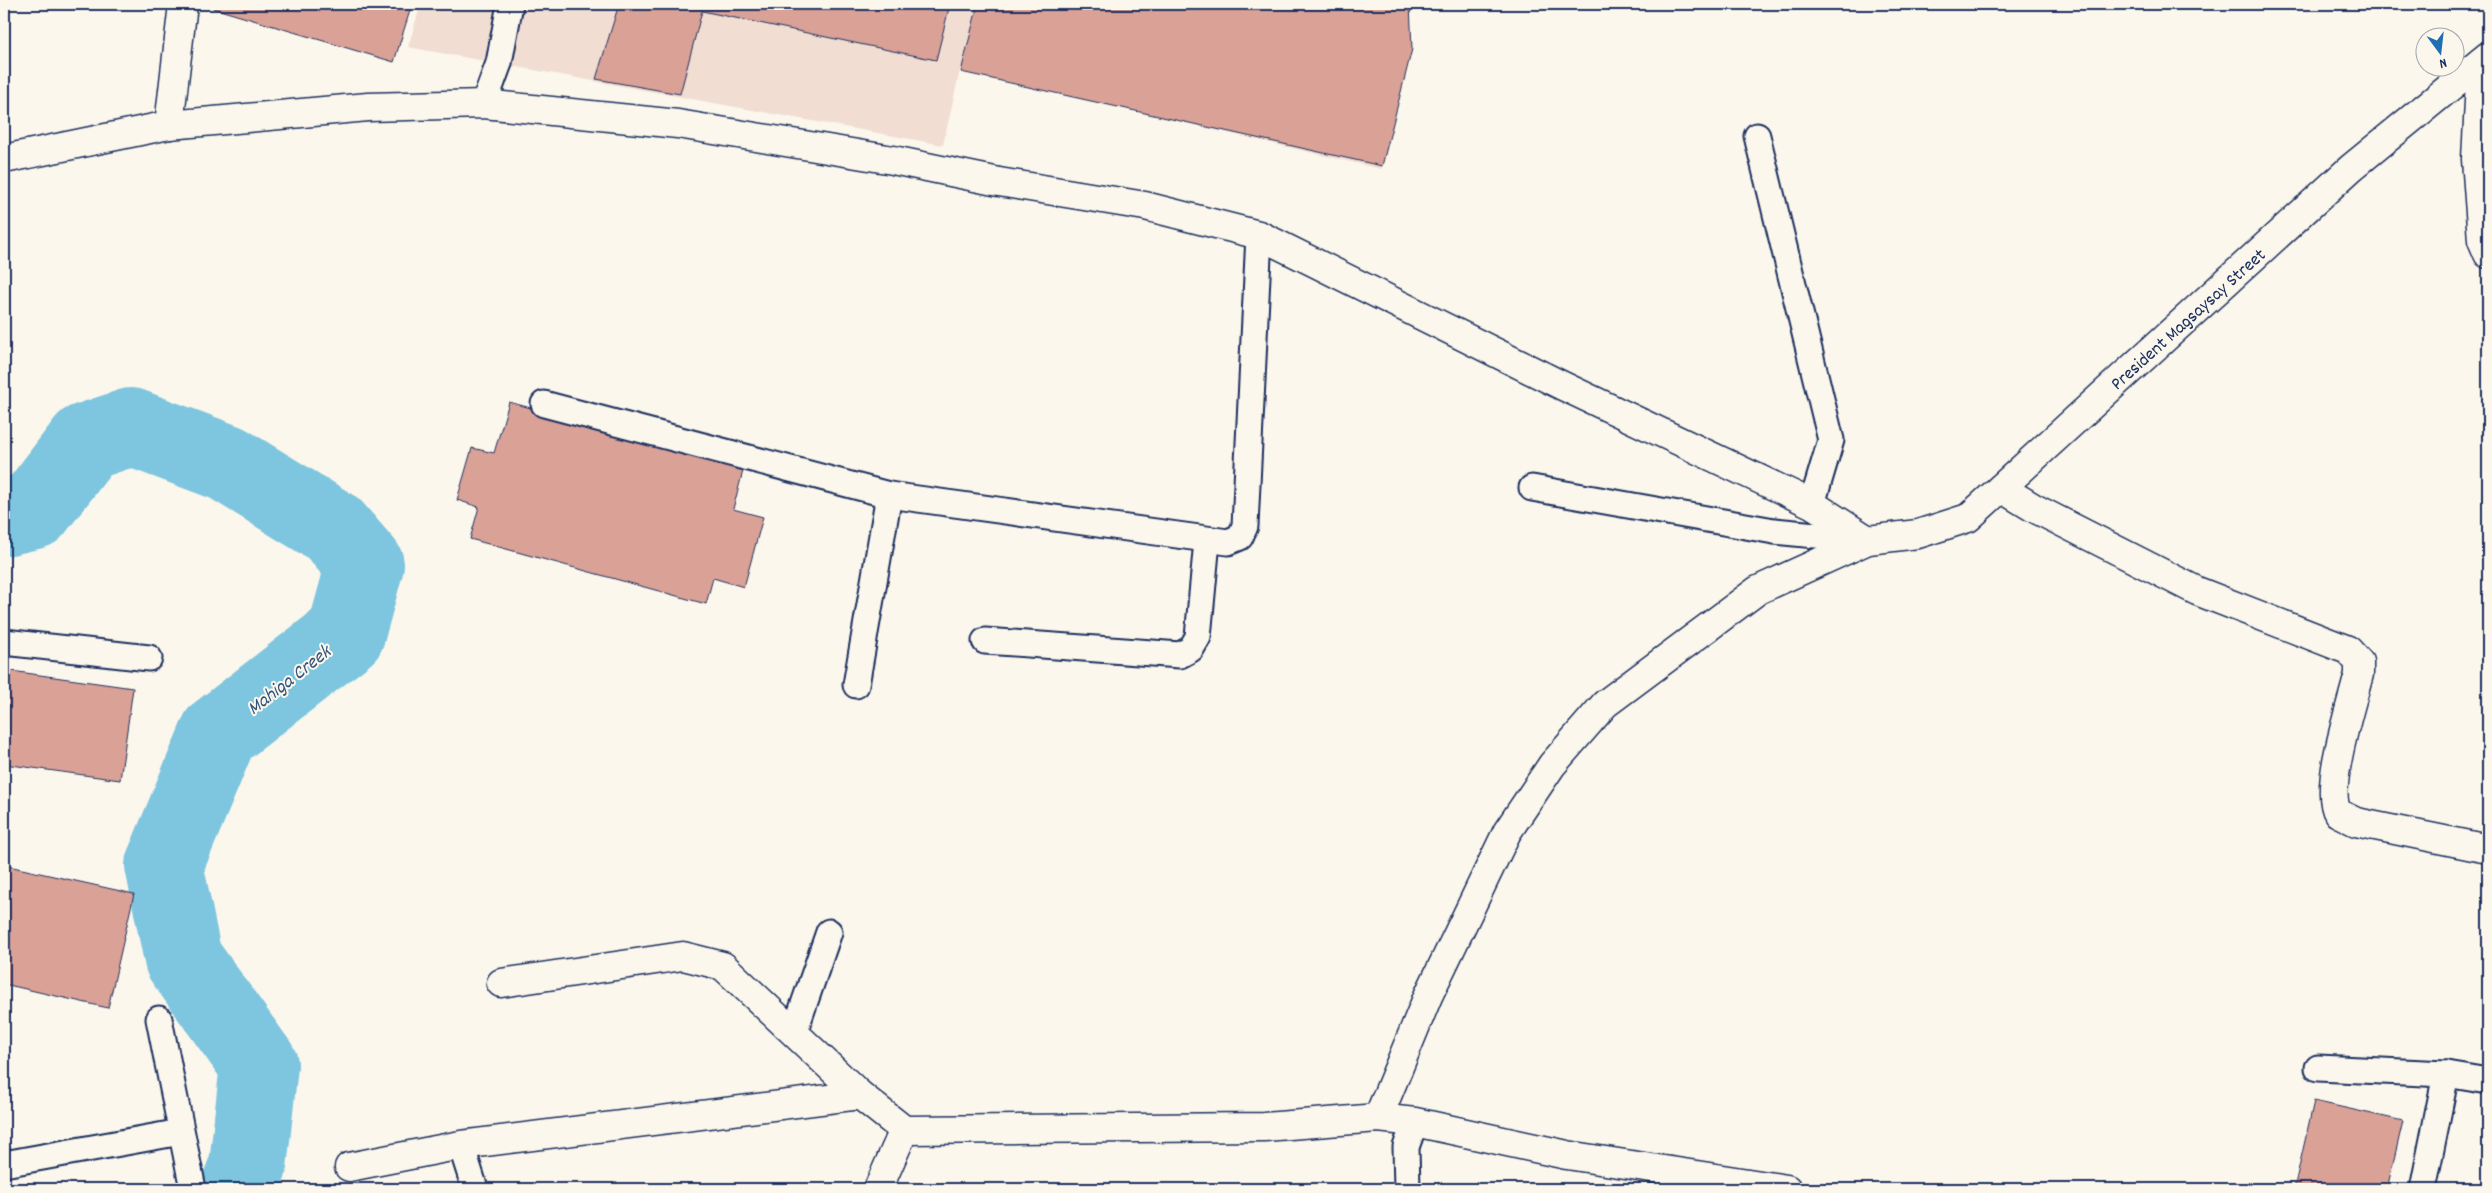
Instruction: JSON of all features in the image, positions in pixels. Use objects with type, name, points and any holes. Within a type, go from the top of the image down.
[{"type":"street","points":[[169,125],[183,4]]},
{"type":"street","points":[[2484,59],[2476,159],[2482,240],[2488,254]]},
{"type":"street","name":"President Magsaysay Street","points":[[1378,1118],[1428,996],[1508,832],[1552,765],[1605,704],[1758,590],[1868,540],[1918,534],[1968,518],[2352,168],[2484,59]]},
{"type":"street","points":[[4,159],[169,125],[368,107],[484,104],[678,124],[893,160],[1000,182],[1145,206],[1259,235],[1563,386],[1812,504],[1868,540]]},
{"type":"street","points":[[2001,488],[2034,508],[2196,591],[2348,650],[2358,662],[2359,674],[2334,778],[2334,805],[2338,813],[2356,822],[2488,849]]},
{"type":"street","points":[[501,983],[683,956],[723,966],[860,1095],[904,1130],[1264,1127],[1378,1118],[1415,1122],[1567,1155],[1768,1188]]},
{"type":"street","points":[[349,1167],[461,1145],[860,1095]]},
{"type":"street","points":[[878,1189],[904,1130]]},
{"type":"lane","points":[[484,104],[499,63],[510,4]]},
{"type":"lane","points":[[1757,136],[1831,440],[1812,504]]},
{"type":"lane","points":[[544,404],[889,495],[1207,541],[1228,542],[1240,537],[1246,526],[1259,235]]},
{"type":"lane","points":[[1532,488],[1774,531],[1868,540]]},
{"type":"lane","points":[[856,685],[889,495]]},
{"type":"lane","points":[[985,641],[1180,655],[1191,650],[1198,637],[1207,541]]},
{"type":"lane","points":[[4,642],[149,658]]},
{"type":"lane","points":[[794,1032],[829,932]]},
{"type":"lane","points":[[159,1019],[193,1189]]},
{"type":"lane","points":[[2318,1068],[2446,1074],[2488,1081]]},
{"type":"lane","points":[[2423,1189],[2446,1074]]},
{"type":"lane","points":[[1407,1189],[1406,1147],[1415,1122]]},
{"type":"lane","points":[[4,1164],[181,1132]]},
{"type":"lane","points":[[461,1145],[475,1189]]},
{"type":"shaded area","points":[[421,4],[1409,4],[1411,46],[1381,169],[960,70],[943,145],[408,47]]},
{"type":"building","points":[[215,4],[412,4],[394,62],[213,8]]},
{"type":"building","points":[[619,4],[950,4],[936,60],[702,11],[680,94],[596,79]]},
{"type":"building","points":[[978,4],[1410,4],[1412,49],[1382,166],[961,72]]},
{"type":"building","points":[[509,402],[744,467],[733,509],[763,517],[744,587],[713,578],[706,604],[470,539],[479,507],[457,500],[472,448],[494,453]]},
{"type":"building","points":[[4,670],[133,688],[120,780],[4,764]]},
{"type":"building","points":[[4,865],[134,894],[108,1008],[4,984]]},
{"type":"building","points":[[2314,1101],[2403,1121],[2387,1189],[2294,1189]]},
{"type":"waterway","name":"Mahiga Creek","points":[[4,517],[34,510],[86,442],[131,427],[227,463],[333,528],[365,565],[346,634],[219,733],[164,865],[183,959],[259,1065],[248,1166],[239,1189]]}]
